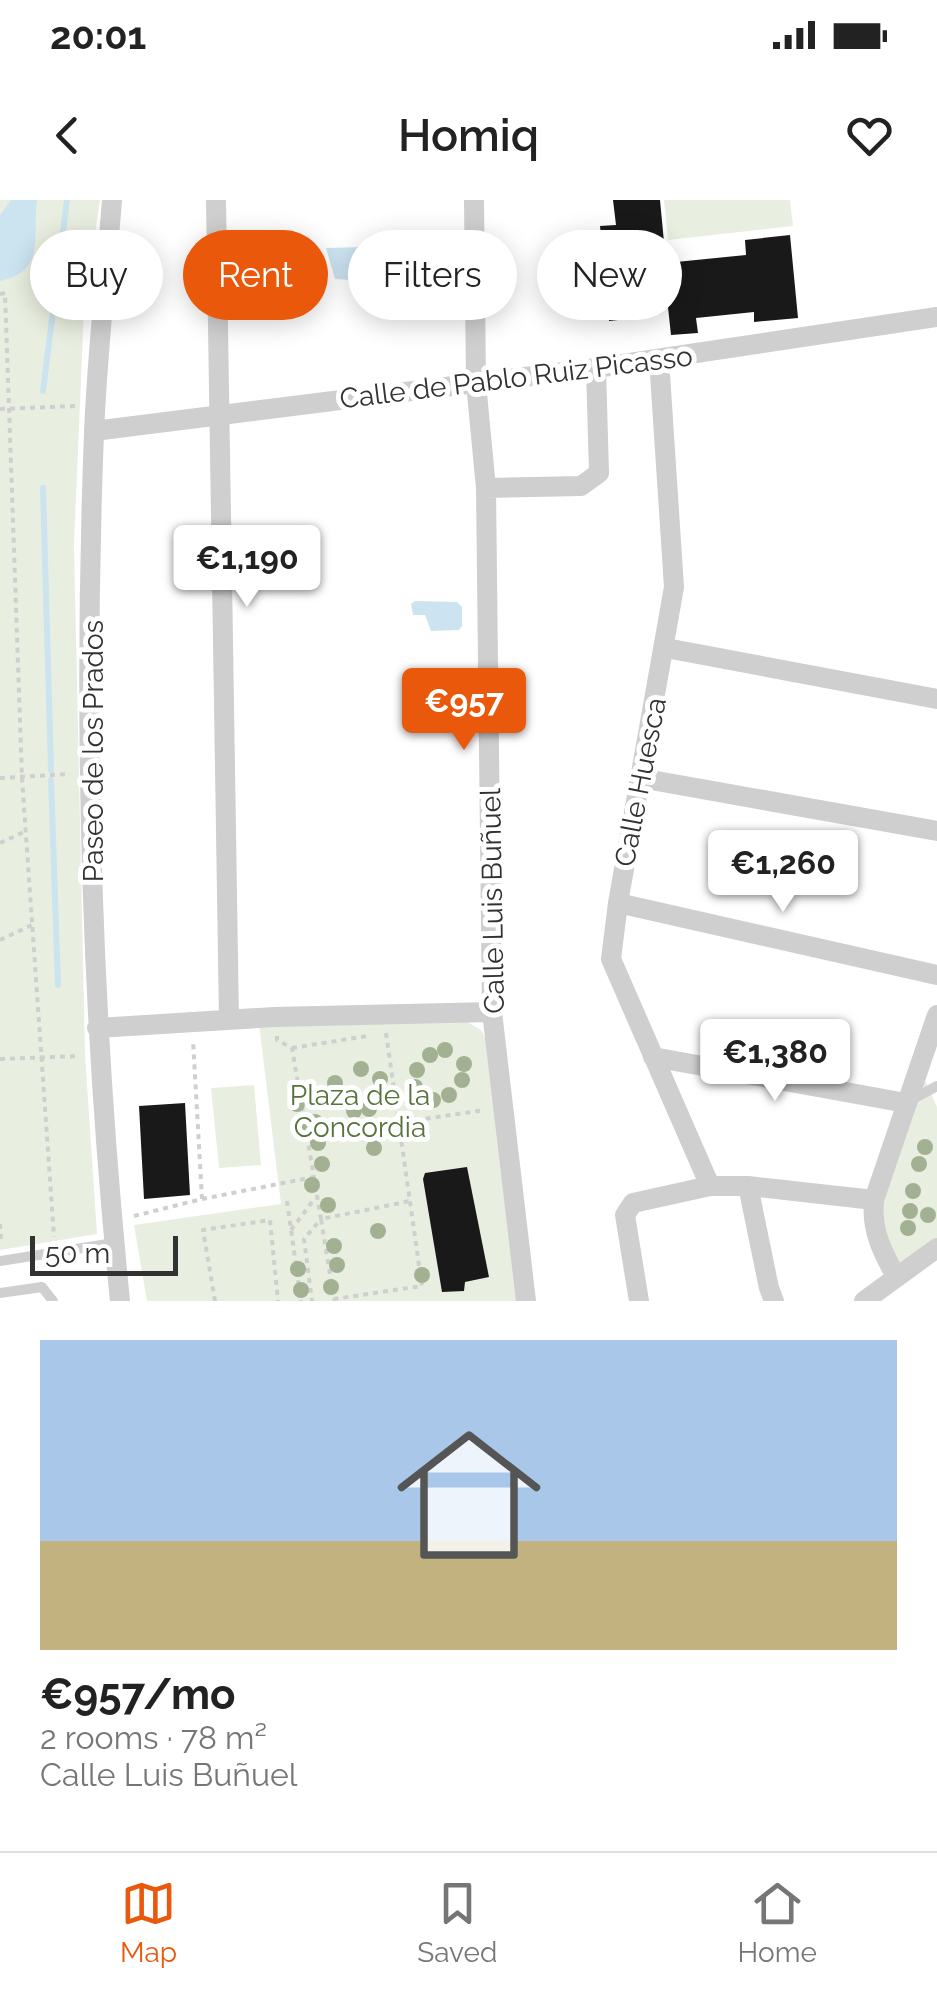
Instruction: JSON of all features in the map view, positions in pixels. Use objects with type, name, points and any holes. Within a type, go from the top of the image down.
[{"type":"street","name":"Paseo de los Prados","points":[[112,200],[94,432],[90,776],[97,1028],[120,1301]]},
{"type":"street","points":[[216,200],[229,1020]]},
{"type":"street","name":"Calle Luis Buñuel","points":[[474,200],[476,383],[486,488],[492,1012],[526,1301]]},
{"type":"street","name":"Calle de Pablo Ruiz Picasso","points":[[94,432],[659,360],[937,317]]},
{"type":"street","name":"Calle Huesca","points":[[659,360],[674,587],[611,959],[710,1186]]},
{"type":"street","points":[[486,488],[580,486],[599,473],[596,368]]},
{"type":"street","points":[[666,648],[937,699]]},
{"type":"street","points":[[640,778],[937,831]]},
{"type":"street","points":[[618,903],[937,976]]},
{"type":"street","points":[[97,1028],[274,1017],[492,1012]]},
{"type":"street","points":[[896,1277],[872,1222],[874,1200],[937,1014]]},
{"type":"street","points":[[653,1057],[906,1103]]},
{"type":"street","points":[[638,1301],[625,1215],[628,1206],[710,1186],[748,1186],[874,1200]]},
{"type":"street","points":[[748,1186],[774,1301]]},
{"type":"street","points":[[864,1301],[937,1248]]},
{"type":"lane","points":[[906,1103],[937,1086]]},
{"type":"lane","points":[[0,1261],[114,1243]]},
{"type":"lane","points":[[0,1292],[42,1287],[54,1301]]},
{"type":"path","points":[[0,294],[5,293],[22,778],[54,1240]]},
{"type":"path","points":[[0,409],[82,405]]},
{"type":"path","points":[[0,778],[75,774]]},
{"type":"path","points":[[0,843],[26,831]]},
{"type":"path","points":[[0,940],[33,925]]},
{"type":"path","points":[[274,1017],[278,1040],[292,1048],[367,1036]]},
{"type":"path","points":[[292,1048],[334,1299],[422,1286],[386,1033]]},
{"type":"path","points":[[193,1038],[202,1199]]},
{"type":"path","points":[[0,1059],[84,1056]]},
{"type":"path","points":[[307,1136],[485,1110]]},
{"type":"path","points":[[129,1217],[314,1176]]},
{"type":"path","points":[[292,1230],[317,1195]]},
{"type":"path","points":[[287,1201],[301,1301]]},
{"type":"path","points":[[312,1301],[304,1239],[321,1219],[410,1201]]},
{"type":"path","points":[[215,1301],[203,1230],[270,1220],[278,1301]]},
{"type":"path","points":[[0,1224],[0,1246]]},
{"type":"green space","points":[[0,200],[100,200],[96,230],[30,230],[30,320],[84,320],[74,544],[85,1054],[97,1234],[0,1250]]},
{"type":"green space","points":[[664,200],[790,200],[793,226],[682,238],[682,230],[667,230]]},
{"type":"green space","name":"Plaza de la Concordia","points":[[466,1021],[481,1030],[487,1041],[521,1301],[147,1301],[134,1225],[281,1204],[259,1024]]},
{"type":"green space","points":[[919,1067],[937,1107],[937,1248],[896,1277],[874,1200]]},
{"type":"green space","points":[[254,1085],[261,1165],[219,1168],[211,1088]]},
{"type":"water","points":[[11,200],[37,200],[35,230],[30,230],[30,262],[15,276],[0,281],[0,215]]},
{"type":"water","points":[[348,247],[348,280],[335,279],[328,248]]},
{"type":"water","points":[[457,602],[462,607],[462,626],[459,630],[431,631],[425,615],[413,615],[411,604]]},
{"type":"building","points":[[613,200],[660,200],[663,230],[600,230],[600,226],[616,225]]},
{"type":"building","points":[[790,235],[798,318],[754,322],[754,312],[696,318],[698,333],[671,335],[669,320],[682,320],[682,261],[746,255],[745,240]]},
{"type":"building","points":[[185,1103],[190,1195],[144,1199],[139,1106]]},
{"type":"building","points":[[467,1167],[489,1277],[465,1282],[464,1291],[442,1292],[423,1179],[425,1173]]},
{"type":"waterway","points":[[43,391],[67,200]]},
{"type":"waterway","points":[[43,488],[51,770]]},
{"type":"waterway","points":[[51,780],[58,985]]}]
